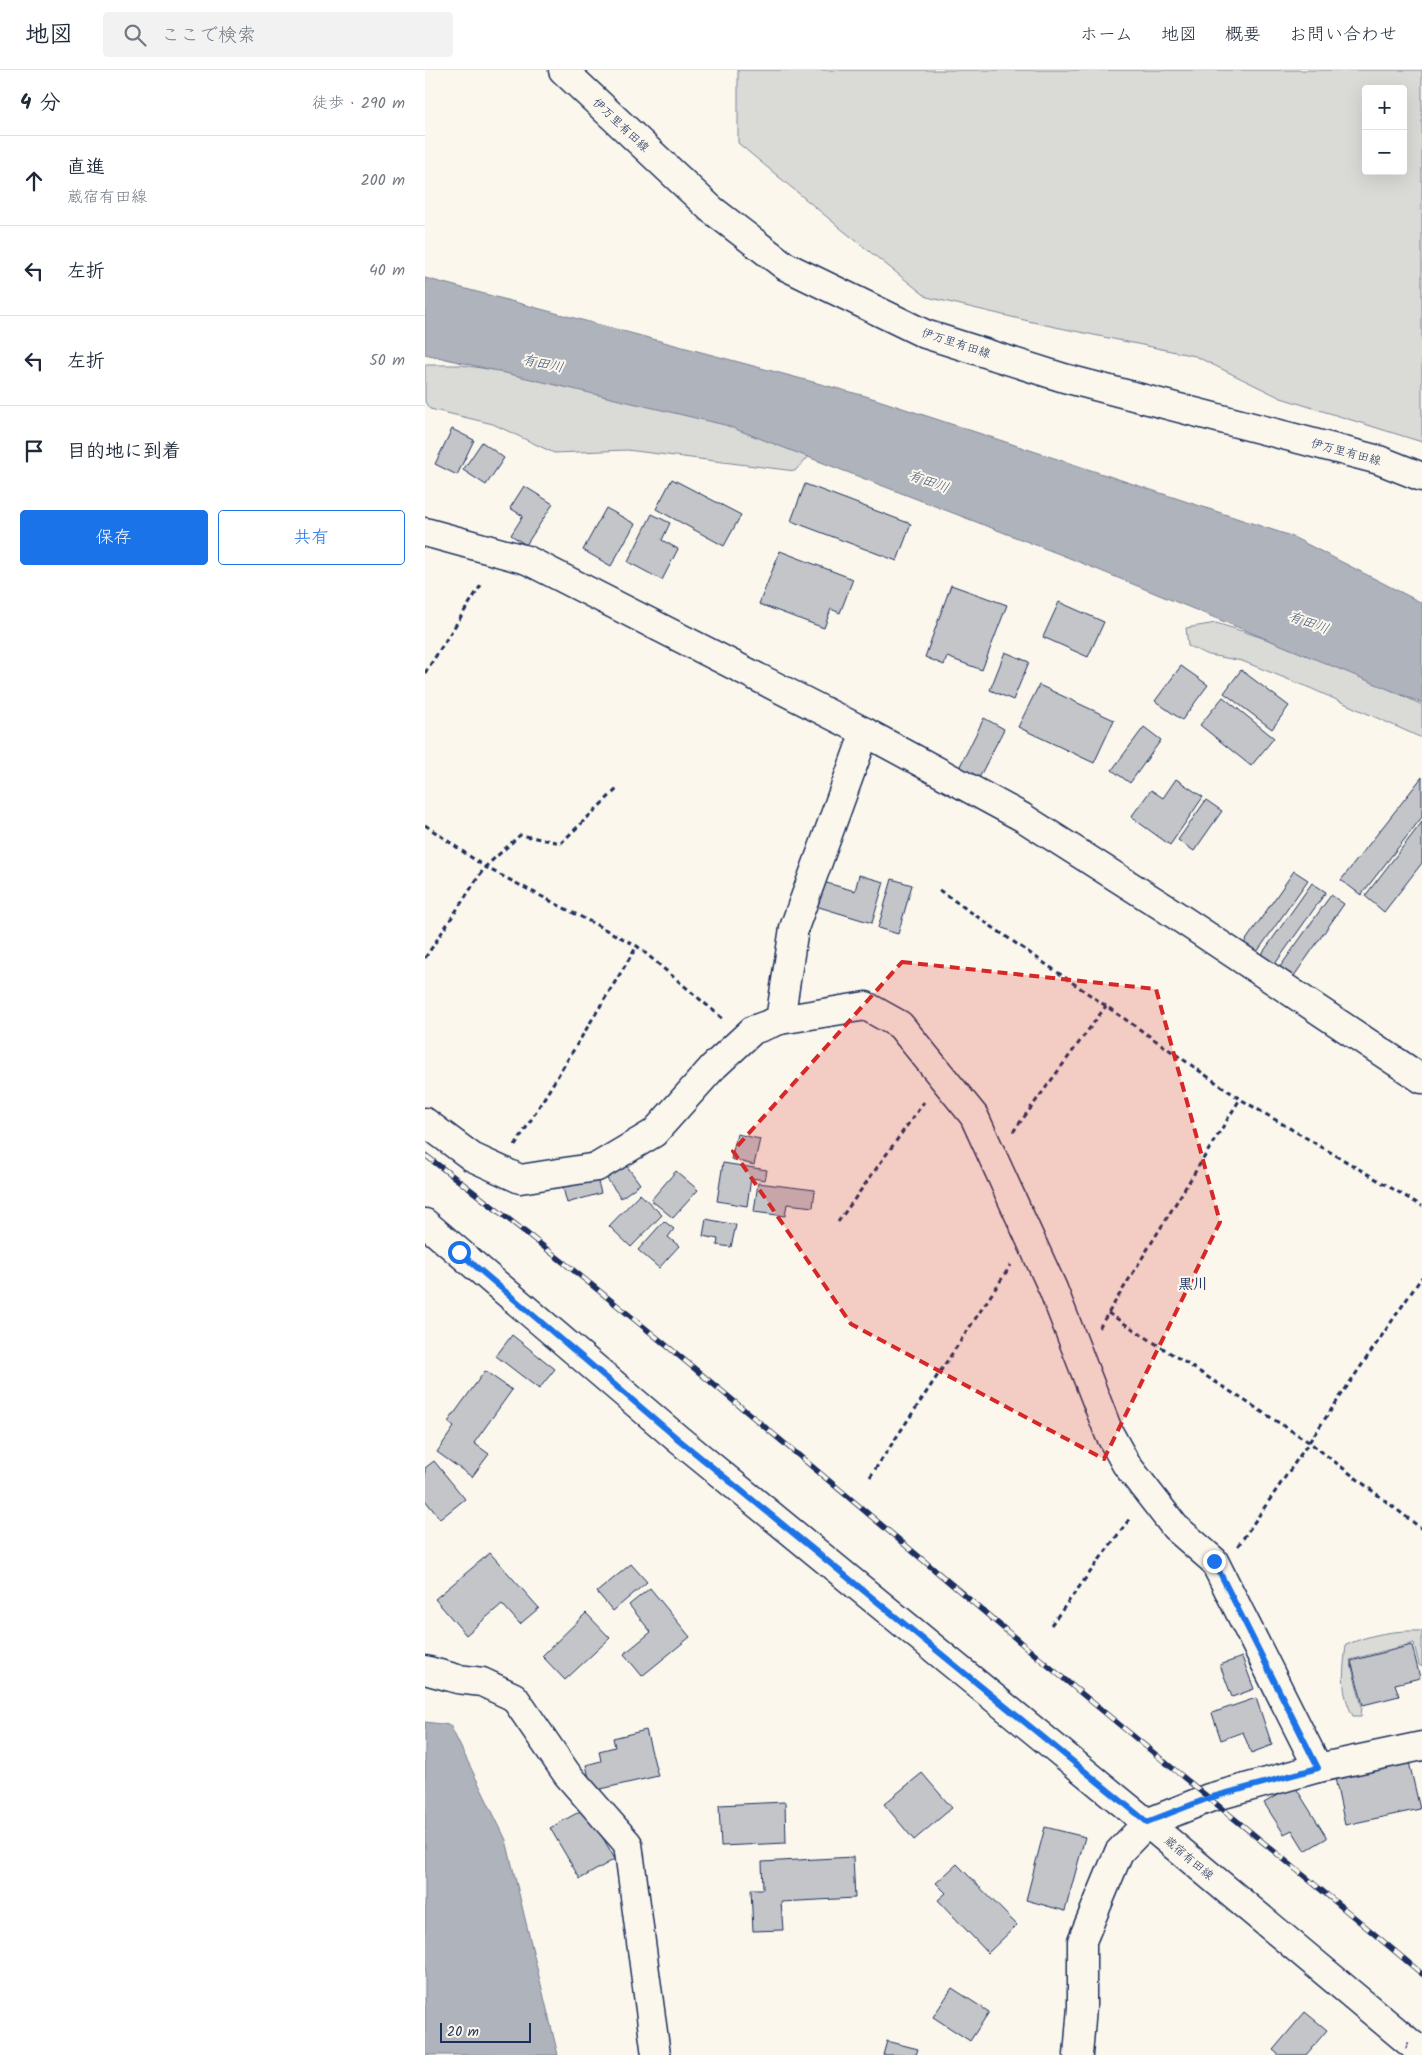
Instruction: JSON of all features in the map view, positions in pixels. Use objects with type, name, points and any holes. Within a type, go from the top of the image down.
[{"type":"street","name":"伊万里有田線","points":[[563,70],[711,209],[785,266],[925,334],[1065,378],[1379,460],[1422,477]]},
{"type":"street","points":[[425,532],[527,560],[865,732],[1022,818],[1165,908],[1422,1078]]},
{"type":"street","points":[[780,1020],[794,928],[865,732]]},
{"type":"street","points":[[425,1122],[472,1157],[520,1179],[597,1167],[654,1133],[713,1067],[753,1030],[780,1020],[866,1006],[901,1025],[974,1116],[1053,1289],[1109,1433],[1126,1464],[1175,1527],[1214,1561],[1318,1768]]},
{"type":"street","name":"蔵宿有田線","points":[[425,1223],[678,1439],[1147,1822],[1421,2054]]},
{"type":"street","points":[[425,1670],[458,1679],[482,1682],[514,1697],[567,1774],[628,1844],[656,2055]]},
{"type":"street","points":[[1078,2055],[1082,2007],[1082,1941],[1119,1852],[1147,1822],[1209,1798],[1318,1768],[1422,1746]]},
{"type":"street","points":[[1421,2054],[1422,2048]]},
{"type":"path","points":[[425,673],[483,582]]},
{"type":"path","points":[[425,958],[485,867],[520,835],[561,843],[619,788]]},
{"type":"path","points":[[425,825],[485,867],[637,946],[723,1018]]},
{"type":"path","points":[[939,890],[1240,1098],[1422,1206]]},
{"type":"path","points":[[515,1148],[637,946]]},
{"type":"path","points":[[1012,1134],[1106,1006]]},
{"type":"path","points":[[838,1222],[929,1095]]},
{"type":"path","points":[[1095,1336],[1240,1098]]},
{"type":"path","points":[[870,1477],[1012,1264]]},
{"type":"path","points":[[1233,1552],[1422,1277]]},
{"type":"path","points":[[1108,1313],[1309,1442],[1422,1529]]},
{"type":"path","points":[[1051,1625],[1149,1494]]},
{"type":"highlighted area","points":[[902,962],[1156,989],[1220,1222],[1104,1459],[851,1324],[733,1151]]},
{"type":"shaded area","points":[[738,70],[1422,70],[1422,442],[1281,398],[1195,356],[1041,324],[927,297],[738,143]]},
{"type":"shaded area","points":[[425,365],[461,365],[635,391],[811,453],[795,471],[627,450],[554,453],[493,424],[430,409],[425,402]]},
{"type":"shaded area","points":[[1216,623],[1269,640],[1321,660],[1372,681],[1422,705],[1422,738],[1310,688],[1242,661],[1209,655],[1188,646],[1186,628]]},
{"type":"shaded area","points":[[1402,1631],[1422,1631],[1422,1667],[1419,1665],[1414,1643],[1350,1660],[1362,1707],[1361,1716],[1353,1716],[1344,1690],[1343,1673],[1346,1645],[1383,1634]]},
{"type":"water","name":"有田川","points":[[425,278],[869,397],[1291,536],[1422,603],[1422,703],[1067,557],[725,425],[425,354]]},
{"type":"water","points":[[425,1722],[450,1725],[506,1840],[558,2055],[425,2055]]},
{"type":"building","points":[[452,429],[474,440],[457,475],[435,464]]},
{"type":"building","points":[[482,442],[504,458],[486,485],[463,470]]},
{"type":"building","points":[[672,479],[741,515],[724,546],[656,509]]},
{"type":"building","points":[[805,484],[911,524],[897,561],[791,521]]},
{"type":"building","points":[[524,486],[553,504],[526,545],[511,535],[523,516],[510,508]]},
{"type":"building","points":[[606,508],[635,524],[611,566],[583,550]]},
{"type":"building","points":[[652,514],[670,523],[662,540],[678,549],[662,580],[628,562]]},
{"type":"building","points":[[780,551],[853,579],[840,613],[831,609],[824,628],[759,604]]},
{"type":"building","points":[[951,585],[1007,605],[982,670],[947,657],[944,665],[925,657]]},
{"type":"building","points":[[1059,602],[1104,622],[1088,657],[1043,637]]},
{"type":"building","points":[[1005,652],[1029,662],[1013,700],[990,690]]},
{"type":"building","points":[[1181,666],[1208,685],[1182,720],[1155,701]]},
{"type":"building","points":[[1241,670],[1289,706],[1272,729],[1224,693]]},
{"type":"building","points":[[1039,685],[1114,720],[1094,763],[1018,727]]},
{"type":"building","points":[[1223,697],[1274,738],[1251,766],[1200,725]]},
{"type":"building","points":[[984,718],[1004,729],[979,778],[959,768]]},
{"type":"building","points":[[1144,727],[1161,740],[1130,783],[1112,770]]},
{"type":"building","points":[[1422,777],[1422,817],[1361,895],[1341,880]]},
{"type":"building","points":[[1176,779],[1203,797],[1170,845],[1131,817],[1151,790],[1163,798]]},
{"type":"building","points":[[1206,800],[1222,811],[1194,851],[1178,840]]},
{"type":"building","points":[[1422,822],[1422,863],[1384,912],[1365,896]]},
{"type":"building","points":[[1294,871],[1308,880],[1257,952],[1244,943]]},
{"type":"building","points":[[859,875],[884,882],[872,923],[809,904],[816,880],[855,891]]},
{"type":"building","points":[[892,879],[912,885],[898,934],[878,928]]},
{"type":"building","points":[[1312,883],[1326,892],[1275,964],[1261,955]]},
{"type":"building","points":[[1331,895],[1344,904],[1294,976],[1280,967]]},
{"type":"building","points":[[737,1134],[760,1139],[754,1165],[731,1159]]},
{"type":"building","points":[[621,1158],[640,1184],[621,1198],[602,1172]]},
{"type":"building","points":[[723,1163],[767,1170],[765,1180],[751,1178],[747,1206],[717,1201]]},
{"type":"building","points":[[595,1171],[601,1193],[567,1203],[561,1180]]},
{"type":"building","points":[[676,1171],[698,1190],[673,1218],[651,1200]]},
{"type":"building","points":[[758,1183],[815,1190],[813,1207],[787,1204],[785,1216],[754,1212]]},
{"type":"building","points":[[640,1194],[662,1215],[631,1247],[609,1226]]},
{"type":"building","points":[[706,1219],[736,1225],[731,1247],[717,1245],[718,1239],[703,1236]]},
{"type":"building","points":[[664,1221],[674,1229],[668,1237],[679,1246],[659,1268],[638,1250]]},
{"type":"building","points":[[512,1335],[555,1369],[539,1389],[496,1356]]},
{"type":"building","points":[[485,1371],[512,1390],[474,1443],[489,1454],[472,1477],[437,1452],[454,1427],[448,1422]]},
{"type":"building","points":[[434,1461],[465,1499],[440,1519],[425,1500],[425,1468]]},
{"type":"building","points":[[490,1553],[539,1608],[520,1624],[502,1604],[466,1635],[435,1599]]},
{"type":"building","points":[[631,1564],[647,1582],[613,1611],[597,1592]]},
{"type":"building","points":[[650,1588],[690,1637],[642,1676],[624,1654],[651,1632],[629,1605]]},
{"type":"building","points":[[586,1613],[610,1638],[565,1680],[542,1656]]},
{"type":"building","points":[[1412,1645],[1420,1678],[1395,1684],[1399,1696],[1363,1705],[1351,1661]]},
{"type":"building","points":[[1242,1657],[1254,1689],[1232,1697],[1220,1665]]},
{"type":"building","points":[[1256,1698],[1272,1745],[1251,1753],[1243,1732],[1221,1740],[1212,1713]]},
{"type":"building","points":[[646,1730],[658,1776],[592,1791],[586,1765],[601,1761],[599,1751],[615,1747],[613,1738]]},
{"type":"building","points":[[1409,1762],[1420,1809],[1345,1825],[1335,1778]]},
{"type":"building","points":[[922,1773],[952,1808],[914,1840],[884,1804]]},
{"type":"building","points":[[1294,1785],[1327,1838],[1305,1851],[1292,1830],[1284,1834],[1264,1803]]},
{"type":"building","points":[[785,1802],[786,1843],[721,1846],[719,1805]]},
{"type":"building","points":[[586,1808],[615,1859],[580,1879],[550,1828]]},
{"type":"building","points":[[1045,1827],[1085,1837],[1065,1911],[1026,1900]]},
{"type":"building","points":[[853,1857],[855,1898],[781,1902],[783,1930],[753,1931],[751,1889],[763,1889],[762,1862]]},
{"type":"building","points":[[957,1864],[1017,1925],[988,1953],[938,1900],[946,1893],[936,1883]]},
{"type":"building","points":[[952,1988],[989,2012],[970,2041],[933,2017]]},
{"type":"building","points":[[1305,2012],[1327,2030],[1306,2055],[1279,2055],[1273,2050]]},
{"type":"building","points":[[887,2041],[918,2049],[916,2055],[883,2055]]},
{"type":"railway","points":[[425,1155],[579,1274],[1076,1689],[1422,1974]]},
{"type":"district","name":"黒川","points":[[1193,1284]]},
{"type":"route","points":[[459,1252],[678,1439],[1147,1822],[1209,1798],[1318,1768],[1214,1561]]}]
